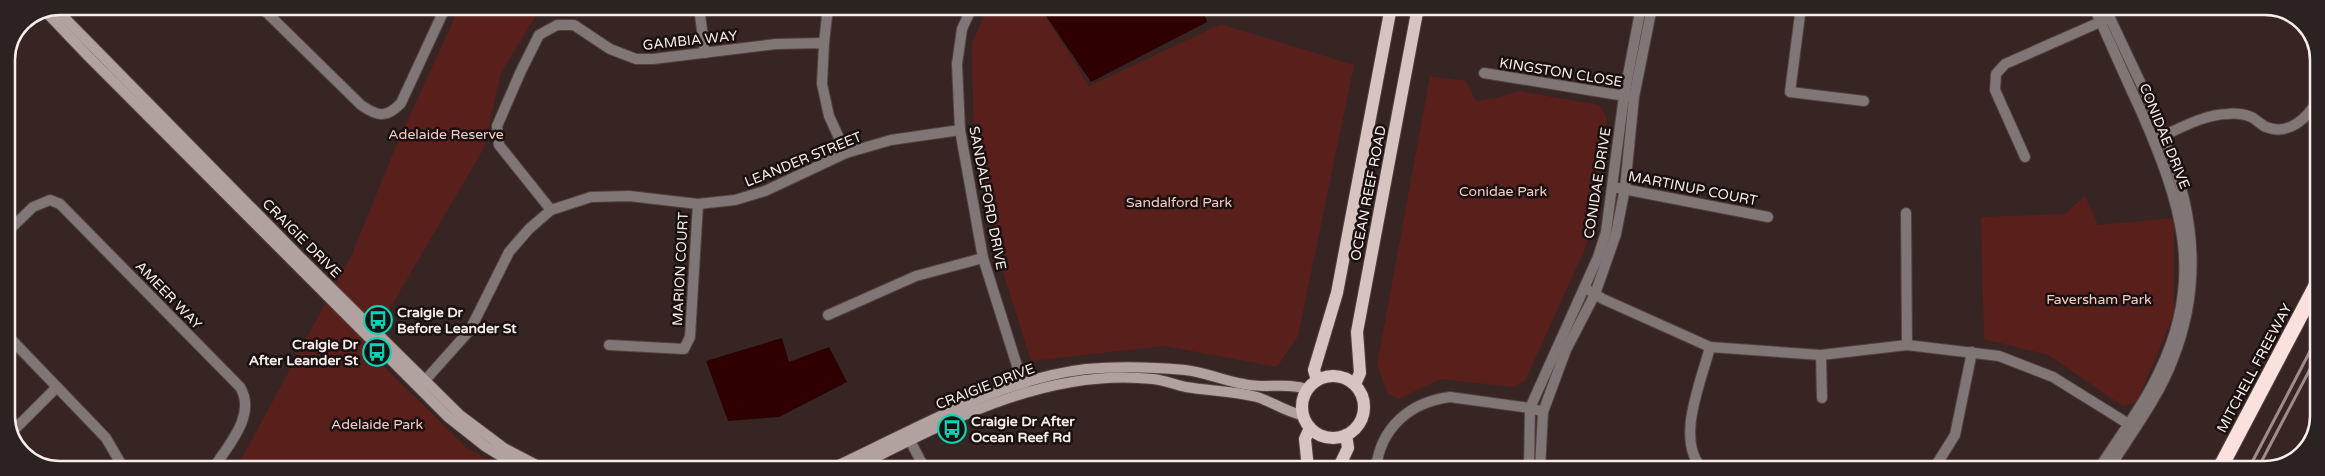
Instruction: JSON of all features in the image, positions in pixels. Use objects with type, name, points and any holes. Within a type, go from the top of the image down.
[{"type":"highway","name":"MITCHELL FREEWAY","points":[[2224,461],[2310,297]]},
{"type":"main road","name":"CRAIGIE DRIVE","points":[[58,15],[300,257],[422,383],[466,433],[510,461]]},
{"type":"main road","name":"OCEAN REEF ROAD","points":[[1316,380],[1314,370],[1337,293],[1389,15]]},
{"type":"main road","name":"OCEAN REEF ROAD","points":[[1355,384],[1360,373],[1357,332],[1416,15]]},
{"type":"main road","name":"CRAIGIE DRIVE","points":[[849,461],[908,436],[992,395],[1024,388],[1087,369],[1186,370],[1254,386],[1268,388],[1294,385],[1307,389]]},
{"type":"main road","points":[[1336,376],[1355,384],[1363,397],[1364,412],[1358,426],[1346,435],[1327,438],[1310,428],[1302,415],[1302,399],[1307,389],[1316,380],[1336,376]]},
{"type":"main road","name":"CRAIGIE DRIVE","points":[[1024,388],[1077,381],[1134,378],[1155,379],[1186,387],[1224,390],[1257,398],[1280,406],[1291,413],[1302,415]]},
{"type":"main road","name":"CRAIGIE DRIVE","points":[[422,383],[482,433],[504,448],[529,461]]},
{"type":"main road","points":[[1307,461],[1305,439],[1310,428]]},
{"type":"main road","points":[[1342,461],[1348,448],[1346,435]]},
{"type":"main road","name":"CRAIGIE DRIVE","points":[[866,461],[908,436]]},
{"type":"street","points":[[269,15],[361,105],[372,112],[383,114],[392,112],[402,103],[442,15]]},
{"type":"street","points":[[700,15],[704,53]]},
{"type":"street","points":[[827,15],[822,84],[830,116],[846,153]]},
{"type":"street","name":"SANDALFORD DRIVE","points":[[968,15],[962,29],[957,64],[960,130],[983,258],[1024,388]]},
{"type":"street","name":"CONIDAE DRIVE","points":[[1529,461],[1530,408],[1585,288],[1606,232],[1629,96],[1640,15]]},
{"type":"street","name":"CONIDAE DRIVE","points":[[1540,461],[1543,412],[1566,350],[1595,294],[1611,252],[1625,188],[1629,96],[1650,15]]},
{"type":"street","points":[[1800,15],[1790,92],[1864,101]]},
{"type":"street","points":[[2025,157],[1995,90],[1996,74],[2005,64],[2105,15]]},
{"type":"street","name":"CONIDAE DRIVE","points":[[2105,15],[2158,138],[2181,183],[2190,222],[2193,258],[2192,289],[2187,316],[2173,361],[2132,425],[2105,461]]},
{"type":"street","name":"GAMBIA WAY","points":[[551,210],[499,145],[497,126],[520,70],[539,35],[557,25],[574,25],[610,49],[636,59],[653,59],[776,44],[824,43]]},
{"type":"street","name":"KINGSTON CLOSE","points":[[1484,73],[1629,96]]},
{"type":"street","points":[[2158,138],[2204,119],[2228,114],[2251,116],[2267,128],[2283,129],[2295,126],[2310,112]]},
{"type":"street","name":"LEANDER STREET","points":[[422,383],[470,330],[509,252],[529,229],[551,210],[591,197],[629,196],[698,204],[735,200],[765,191],[846,153],[891,140],[960,130]]},
{"type":"street","name":"MARTINUP COURT","points":[[1613,187],[1768,217]]},
{"type":"street","name":"AMEER WAY","points":[[15,224],[33,207],[50,200],[60,204],[240,387],[246,403],[244,419],[218,461]]},
{"type":"street","name":"MARION COURT","points":[[609,346],[684,349],[690,337],[698,204]]},
{"type":"street","points":[[1906,213],[1907,345]]},
{"type":"street","points":[[828,315],[916,276],[983,258]]},
{"type":"street","points":[[1585,288],[1710,346],[1821,355],[1907,345],[1999,356],[2053,377],[2132,425]]},
{"type":"street","points":[[15,343],[106,438],[119,461]]},
{"type":"street","points":[[1697,461],[1694,456],[1689,430],[1710,346]]},
{"type":"street","points":[[1938,461],[1954,435],[1972,352]]},
{"type":"street","points":[[1821,355],[1822,398]]},
{"type":"street","points":[[17,427],[57,388]]},
{"type":"street","points":[[1377,461],[1378,451],[1389,432],[1408,411],[1422,404],[1450,397],[1530,408],[1543,412]]},
{"type":"street","name":"CONIDAE DRIVE","points":[[2113,461],[2132,425]]},
{"type":"street","points":[[908,436],[921,461]]},
{"type":"green space","name":"Adelaide Reserve","points":[[456,15],[536,15],[501,73],[484,148],[366,349],[467,448],[491,461],[240,461],[352,254],[398,141]]},
{"type":"green space","name":"Sandalford Park","points":[[984,15],[1045,15],[1089,86],[1221,24],[1354,65],[1298,336],[1277,367],[1164,346],[1031,361],[997,253],[973,114],[972,43]]},
{"type":"green space","name":"Conidae Park","points":[[1430,76],[1466,81],[1476,101],[1496,98],[1519,91],[1599,105],[1607,118],[1599,193],[1585,249],[1525,381],[1513,387],[1441,379],[1398,399],[1388,394],[1377,365]]},
{"type":"green space","name":"Faversham Park","points":[[2085,196],[2098,225],[2174,218],[2174,314],[2137,401],[2123,406],[2048,355],[1984,339],[1981,217],[2065,214]]},
{"type":"shaded area","points":[[1045,15],[1205,15],[1207,22],[1091,82]]},
{"type":"shaded area","points":[[782,338],[789,362],[829,347],[847,382],[779,417],[728,421],[706,361]]},
{"type":"railway","points":[[2253,461],[2310,351]]},
{"type":"railway","points":[[2262,461],[2310,369]]},
{"type":"place","name":"Craigie Dr Before Leander St","points":[[378,320]]},
{"type":"place","name":"Craigie Dr After Leander St","points":[[377,352]]},
{"type":"place","name":"Craigie Dr After Ocean Reef Rd","points":[[952,429]]},
{"type":"park label","name":"Adelaide Park","points":[[377,424]]}]
